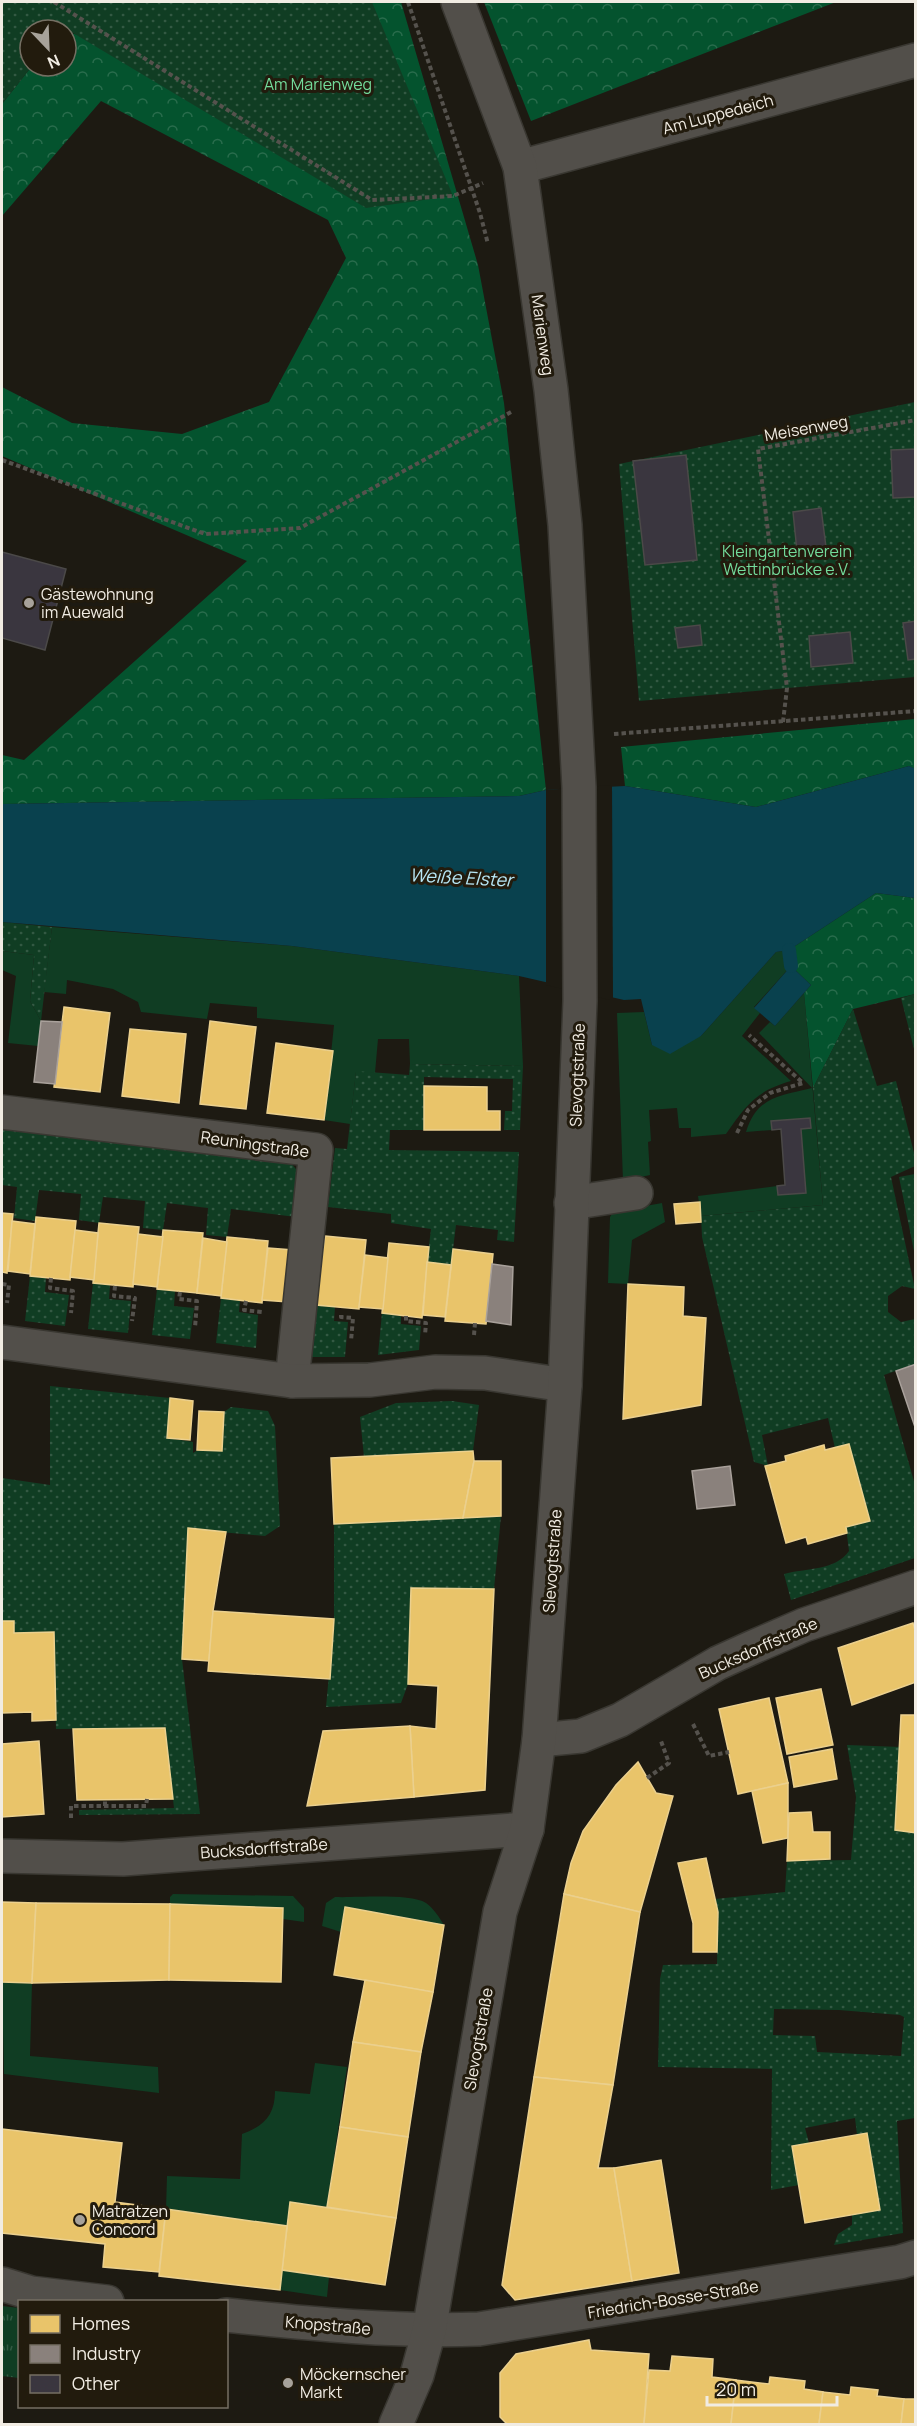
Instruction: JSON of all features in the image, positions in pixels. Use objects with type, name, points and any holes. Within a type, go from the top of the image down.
[{"type":"street","name":"Marienweg","points":[[458,2],[520,167],[551,390],[565,525],[572,680]]},
{"type":"street","name":"Am Luppedeich","points":[[520,167],[915,60]]},
{"type":"street","name":"Slevogtstraße","points":[[396,2424],[417,2375],[429,2331],[500,1912],[527,1829],[539,1740],[565,1385],[580,1001],[579,787],[572,680]]},
{"type":"street","name":"Reuningstraße","points":[[2,1112],[316,1150],[292,1381]]},
{"type":"street","points":[[572,1203],[636,1193]]},
{"type":"street","points":[[2,1342],[292,1381],[370,1380],[435,1372],[485,1373],[565,1385]]},
{"type":"street","name":"Bucksdorffstraße","points":[[539,1740],[581,1736],[620,1720],[718,1663],[804,1624],[915,1587]]},
{"type":"street","name":"Bucksdorffstraße","points":[[2,1856],[123,1859],[527,1829]]},
{"type":"street","name":"Friedrich-Bosse-Straße","points":[[429,2331],[479,2329],[900,2262],[915,2257]]},
{"type":"street","points":[[2,2284],[31,2293],[98,2300]]},
{"type":"street","name":"Knopstraße","points":[[228,2315],[341,2328],[429,2331]]},
{"type":"path","points":[[54,2],[372,200],[453,196],[520,167]]},
{"type":"path","points":[[408,2],[472,188],[488,245]]},
{"type":"path","points":[[2,460],[205,534],[300,528],[551,390]]},
{"type":"path","name":"Meisenweg","points":[[783,722],[787,688],[758,449],[915,420]]},
{"type":"path","points":[[576,737],[915,711]]},
{"type":"path","points":[[737,1133],[748,1110],[770,1093],[803,1083],[749,1035]]},
{"type":"path","points":[[51,1278],[50,1288],[73,1291],[70,1322]]},
{"type":"path","points":[[115,1286],[114,1296],[135,1298],[131,1329]]},
{"type":"path","points":[[180,1292],[180,1299],[197,1301],[194,1335]]},
{"type":"path","points":[[342,1307],[341,1317],[353,1318],[350,1349]]},
{"type":"path","points":[[406,1316],[406,1321],[426,1323],[424,1344]]},
{"type":"path","points":[[686,1715],[709,1756],[729,1752]]},
{"type":"path","points":[[647,1778],[669,1763],[659,1738]]},
{"type":"path","points":[[71,1822],[71,1806],[146,1806],[147,1799]]},
{"type":"path","points":[[105,1800],[105,1806]]},
{"type":"green space","name":"Am Marienweg","points":[[2,2],[372,2],[453,196],[366,208],[78,36],[78,18],[18,18],[18,78],[23,78],[2,104]]},
{"type":"green space","points":[[94,2],[401,2],[478,265],[504,403],[546,790],[519,796],[2,804],[2,755],[24,760],[247,561],[2,456],[2,387],[72,423],[182,434],[269,402],[346,258],[328,220],[101,101],[2,216],[2,104],[23,78],[78,78],[78,35],[150,52]]},
{"type":"green space","points":[[484,2],[836,2],[531,121]]},
{"type":"green space","name":"Kleingartenverein Wettinbrücke e.V.","points":[[915,402],[915,677],[639,701],[619,464]]},
{"type":"green space","points":[[915,719],[915,769],[909,766],[756,807],[625,786],[621,747]]},
{"type":"green space","points":[[876,893],[915,898],[915,994],[853,1009],[813,1088],[804,993],[811,985],[791,966],[789,950]]},
{"type":"green space","points":[[2,922],[52,927],[41,1021],[30,1001],[34,955],[2,951]]},
{"type":"green space","points":[[52,927],[292,946],[519,976],[523,1066],[410,1064],[409,1039],[378,1039],[375,1073],[356,1072],[350,1124],[324,1120],[334,1025],[257,1018],[257,1007],[210,1003],[207,1019],[141,1012],[138,1002],[113,989],[67,980],[66,994],[44,992]]},
{"type":"green space","points":[[789,950],[791,966],[754,1007],[760,1013],[742,1036],[791,1081],[769,1089],[753,1100],[726,1134],[691,1137],[691,1128],[679,1128],[677,1108],[649,1110],[650,1175],[623,1181],[617,1013],[644,1012],[652,1045],[701,1036],[776,952]]},
{"type":"green space","points":[[2,951],[34,955],[30,1001],[41,1021],[38,1046],[8,1043],[16,976],[2,970]]},
{"type":"green space","points":[[804,993],[823,1205],[701,1216],[698,1196],[777,1186],[779,1195],[806,1192],[801,1129],[811,1128],[810,1118],[772,1121],[772,1130],[746,1132],[756,1111],[763,1104],[780,1096],[812,1088],[759,1033],[770,1022],[775,1026]]},
{"type":"green space","points":[[916,994],[915,1053],[901,998]]},
{"type":"green space","points":[[853,1009],[877,1086],[896,1081],[915,1157],[915,1166],[891,1177],[915,1289],[902,1286],[888,1296],[888,1312],[901,1322],[915,1319],[915,1364],[884,1375],[915,1485],[915,1558],[791,1600],[784,1574],[819,1568],[836,1562],[849,1551],[846,1527],[870,1520],[849,1444],[835,1448],[828,1418],[762,1435],[768,1466],[754,1462],[702,1237],[701,1216],[823,1205],[813,1088]]},
{"type":"green space","points":[[410,1064],[523,1066],[520,1130],[504,1130],[505,1111],[512,1111],[513,1079],[424,1077],[424,1130],[390,1130],[389,1150],[519,1152],[514,1242],[497,1240],[498,1230],[456,1225],[451,1265],[427,1262],[431,1229],[391,1223],[391,1214],[328,1207],[335,1148],[347,1149],[356,1071],[409,1075]]},
{"type":"green space","points":[[2,1129],[291,1163],[300,1174],[296,1217],[231,1209],[227,1237],[206,1235],[208,1208],[167,1203],[163,1230],[143,1228],[145,1201],[103,1197],[99,1223],[79,1220],[81,1194],[39,1190],[35,1221],[14,1218],[17,1187],[2,1185]]},
{"type":"green space","points":[[916,1174],[915,1256],[899,1177]]},
{"type":"green space","points":[[662,1203],[665,1222],[632,1240],[628,1284],[608,1283],[610,1217],[613,1212]]},
{"type":"green space","points":[[30,1276],[46,1278],[45,1292],[69,1295],[65,1326],[25,1321]]},
{"type":"green space","points":[[93,1283],[110,1285],[109,1299],[131,1301],[128,1333],[88,1329]]},
{"type":"green space","points":[[157,1289],[175,1291],[174,1306],[194,1308],[190,1339],[152,1335]]},
{"type":"green space","points":[[221,1298],[240,1300],[239,1312],[258,1315],[256,1348],[216,1343]]},
{"type":"green space","points":[[316,1305],[335,1307],[334,1321],[348,1322],[345,1357],[310,1357]]},
{"type":"green space","points":[[382,1313],[401,1316],[401,1324],[421,1326],[419,1350],[378,1355]]},
{"type":"green space","points":[[50,1386],[170,1398],[167,1438],[193,1442],[193,1453],[198,1450],[222,1451],[224,1412],[231,1407],[268,1411],[275,1426],[280,1526],[265,1536],[188,1529],[182,1659],[200,1814],[79,1815],[79,1810],[174,1808],[165,1728],[56,1729],[54,1633],[14,1633],[13,1621],[2,1621],[2,1478],[50,1485]]},
{"type":"green space","points":[[452,1401],[479,1405],[473,1451],[364,1457],[360,1417],[396,1403]]},
{"type":"green space","points":[[501,1516],[494,1589],[411,1588],[408,1684],[401,1703],[326,1707],[334,1619],[334,1524]]},
{"type":"green space","points":[[847,1745],[901,1747],[895,1830],[916,1833],[915,2118],[897,2121],[903,2233],[834,2245],[838,2234],[852,2225],[852,2214],[880,2210],[867,2134],[857,2135],[855,2118],[805,2128],[809,2143],[799,2185],[771,2190],[772,2069],[658,2067],[660,1979],[663,1965],[717,1964],[718,1912],[715,1899],[785,1892],[787,1861],[851,1860],[856,1797]],"holes":[[[774,2009],[839,2010],[904,2017],[901,2056],[817,2052],[815,2036],[773,2035]]]},
{"type":"green space","points":[[173,1894],[293,1896],[304,1908],[304,1922],[283,1919],[282,1908],[170,1904],[170,1897]]},
{"type":"green space","points":[[335,1897],[396,1897],[418,1900],[426,1903],[444,1925],[346,1907],[341,1932],[322,1926],[326,1903]]},
{"type":"green space","points":[[2,1982],[32,1983],[30,2056],[158,2067],[159,2093],[4,2074]]},
{"type":"green space","points":[[315,2063],[347,2067],[327,2207],[290,2202],[287,2226],[166,2209],[167,2176],[240,2179],[242,2134],[267,2118],[273,2107],[275,2091],[310,2094]]},
{"type":"green space","points":[[282,2270],[329,2277],[327,2297],[280,2290]]},
{"type":"green space","points":[[2,2306],[18,2308],[18,2378],[2,2376]]},
{"type":"water","name":"Weiße Elster","points":[[909,766],[916,769],[915,898],[876,893],[789,950],[776,952],[701,1036],[670,1054],[652,1045],[641,999],[624,1000],[519,976],[292,946],[2,922],[2,804],[519,796],[546,790],[625,786],[756,807]]},
{"type":"water","points":[[791,966],[811,985],[775,1026],[754,1008]]},
{"type":"pier","points":[[612,785],[613,1000],[610,1000],[546,985],[546,790]]},
{"type":"building: Homes","points":[[64,1007],[110,1013],[100,1092],[54,1087]]},
{"type":"building: Homes","points":[[210,1021],[256,1027],[246,1109],[200,1104]]},
{"type":"building: Homes","points":[[130,1029],[186,1034],[179,1103],[122,1096]]},
{"type":"building: Homes","points":[[276,1043],[333,1051],[324,1120],[267,1113]]},
{"type":"building: Homes","points":[[424,1086],[487,1087],[487,1111],[500,1111],[500,1130],[424,1130]]},
{"type":"building: Homes","points":[[700,1202],[701,1222],[676,1224],[674,1204]]},
{"type":"building: Homes","points":[[2,1213],[13,1214],[7,1273],[2,1272]]},
{"type":"building: Homes","points":[[36,1217],[76,1221],[70,1280],[30,1276]]},
{"type":"building: Homes","points":[[12,1221],[35,1224],[30,1274],[8,1271]]},
{"type":"building: Homes","points":[[99,1223],[139,1227],[133,1287],[93,1283]]},
{"type":"building: Homes","points":[[75,1230],[98,1233],[94,1280],[70,1277]]},
{"type":"building: Homes","points":[[163,1230],[203,1233],[197,1293],[157,1289]]},
{"type":"building: Homes","points":[[138,1234],[163,1237],[157,1287],[133,1284]]},
{"type":"building: Homes","points":[[325,1236],[366,1240],[359,1309],[316,1305]]},
{"type":"building: Homes","points":[[227,1237],[268,1241],[262,1303],[221,1298]]},
{"type":"building: Homes","points":[[203,1238],[227,1242],[221,1296],[197,1293]]},
{"type":"building: Homes","points":[[389,1243],[429,1247],[422,1318],[382,1313]]},
{"type":"building: Homes","points":[[268,1248],[293,1250],[288,1302],[262,1300]]},
{"type":"building: Homes","points":[[453,1249],[493,1254],[486,1324],[445,1321]]},
{"type":"building: Homes","points":[[365,1255],[388,1258],[383,1309],[359,1307]]},
{"type":"building: Homes","points":[[427,1262],[451,1265],[445,1317],[423,1315]]},
{"type":"building: Homes","points":[[628,1284],[684,1287],[683,1316],[706,1318],[701,1405],[623,1419]]},
{"type":"building: Homes","points":[[170,1398],[193,1401],[190,1440],[167,1438]]},
{"type":"building: Homes","points":[[199,1411],[224,1412],[222,1451],[197,1450]]},
{"type":"building: Homes","points":[[849,1444],[870,1521],[846,1527],[847,1533],[808,1544],[806,1537],[786,1543],[765,1466],[786,1461],[785,1456],[824,1445],[825,1450]]},
{"type":"building: Homes","points":[[473,1451],[474,1461],[463,1518],[334,1524],[331,1458]]},
{"type":"building: Homes","points":[[474,1461],[501,1461],[501,1516],[463,1518]]},
{"type":"building: Homes","points":[[188,1528],[226,1532],[213,1611],[209,1661],[182,1659]]},
{"type":"building: Homes","points":[[411,1588],[494,1589],[485,1790],[414,1797],[410,1726],[436,1729],[438,1686],[408,1684]]},
{"type":"building: Homes","points":[[213,1611],[334,1619],[330,1679],[208,1671]]},
{"type":"building: Homes","points":[[2,1621],[14,1621],[14,1633],[54,1632],[56,1720],[32,1721],[32,1712],[2,1713]]},
{"type":"building: Homes","points":[[913,1623],[916,1634],[916,1682],[852,1705],[838,1648]]},
{"type":"building: Homes","points":[[821,1689],[833,1745],[787,1754],[776,1698]]},
{"type":"building: Homes","points":[[769,1698],[788,1783],[738,1794],[719,1709]]},
{"type":"building: Homes","points":[[901,1715],[916,1715],[916,1833],[895,1830]]},
{"type":"building: Homes","points":[[410,1726],[414,1797],[307,1806],[323,1731]]},
{"type":"building: Homes","points":[[165,1728],[173,1799],[77,1800],[73,1729]]},
{"type":"building: Homes","points":[[39,1741],[44,1814],[2,1817],[2,1744]]},
{"type":"building: Homes","points":[[832,1749],[837,1779],[794,1787],[789,1757]]},
{"type":"building: Homes","points":[[638,1762],[656,1793],[673,1796],[640,1912],[564,1894],[571,1863],[583,1831],[616,1785]]},
{"type":"building: Homes","points":[[788,1783],[788,1838],[763,1843],[752,1791]]},
{"type":"building: Homes","points":[[811,1812],[813,1832],[830,1832],[830,1859],[787,1861],[789,1813]]},
{"type":"building: Homes","points":[[706,1858],[718,1912],[717,1952],[693,1952],[693,1923],[678,1863]]},
{"type":"building: Homes","points":[[564,1894],[640,1912],[613,2085],[534,2077]]},
{"type":"building: Homes","points":[[2,1902],[36,1903],[32,1983],[2,1982]]},
{"type":"building: Homes","points":[[36,1903],[170,1904],[169,1980],[32,1983]]},
{"type":"building: Homes","points":[[170,1904],[283,1908],[281,1982],[169,1980]]},
{"type":"building: Homes","points":[[345,1907],[444,1925],[433,1992],[334,1975]]},
{"type":"building: Homes","points":[[365,1980],[433,1992],[421,2052],[353,2042]]},
{"type":"building: Homes","points":[[353,2042],[421,2052],[408,2137],[340,2127]]},
{"type":"building: Homes","points":[[534,2077],[613,2085],[598,2168],[614,2168],[632,2281],[515,2300],[502,2285]]},
{"type":"building: Homes","points":[[340,2127],[408,2137],[396,2218],[327,2207]]},
{"type":"building: Homes","points":[[2,2129],[122,2143],[115,2202],[166,2209],[159,2272],[103,2267],[105,2244],[2,2233]]},
{"type":"building: Homes","points":[[867,2133],[880,2210],[805,2223],[792,2146]]},
{"type":"building: Homes","points":[[661,2160],[679,2273],[632,2281],[614,2168]]},
{"type":"building: Homes","points":[[290,2202],[396,2218],[385,2285],[282,2270]]},
{"type":"building: Homes","points":[[166,2209],[287,2226],[280,2290],[159,2276]]},
{"type":"building: Homes","points":[[589,2340],[591,2350],[649,2354],[644,2424],[507,2424],[500,2417],[500,2373],[516,2354]]},
{"type":"building: Homes","points":[[672,2356],[713,2359],[712,2377],[736,2380],[731,2424],[644,2424],[649,2370],[670,2371]]},
{"type":"building: Homes","points":[[770,2377],[805,2381],[804,2389],[823,2392],[819,2424],[731,2424],[736,2380],[769,2384]]},
{"type":"building: Homes","points":[[851,2387],[878,2390],[877,2396],[904,2399],[901,2424],[819,2424],[823,2392],[850,2395]]},
{"type":"building: Homes","points":[[904,2399],[916,2399],[916,2424],[901,2424]]},
{"type":"building: Industry","points":[[41,1021],[62,1022],[55,1084],[34,1082]]},
{"type":"building: Industry","points":[[492,1264],[513,1267],[511,1325],[486,1321]]},
{"type":"building: Industry","points":[[916,1364],[916,1430],[896,1371]]},
{"type":"building: Industry","points":[[730,1466],[735,1505],[697,1509],[692,1471]]},
{"type":"building: Other","points":[[916,449],[916,497],[893,498],[891,450]]},
{"type":"building: Other","points":[[686,455],[697,560],[645,565],[633,461]]},
{"type":"building: Other","points":[[821,508],[826,547],[797,551],[793,512]]},
{"type":"building: Other","name":"Gästewohnung im Auewald","points":[[2,552],[66,569],[45,650],[2,638]]},
{"type":"building: Other","points":[[916,621],[916,659],[908,660],[903,623]]},
{"type":"building: Other","points":[[700,625],[702,645],[678,648],[675,628]]},
{"type":"building: Other","points":[[850,632],[853,663],[811,667],[809,636]]},
{"type":"building: Other","points":[[810,1118],[811,1128],[801,1129],[806,1193],[778,1195],[777,1186],[785,1185],[781,1129],[772,1130],[771,1121]]},
{"type":"waterway","points":[[789,950],[791,966]]},
{"type":"place","name":"Gästewohnung im Auewald","points":[[29,603]]},
{"type":"place","name":"Matratzen Concord","points":[[80,2220]]},
{"type":"place","name":"Möckernscher Markt","points":[[288,2383]]}]
